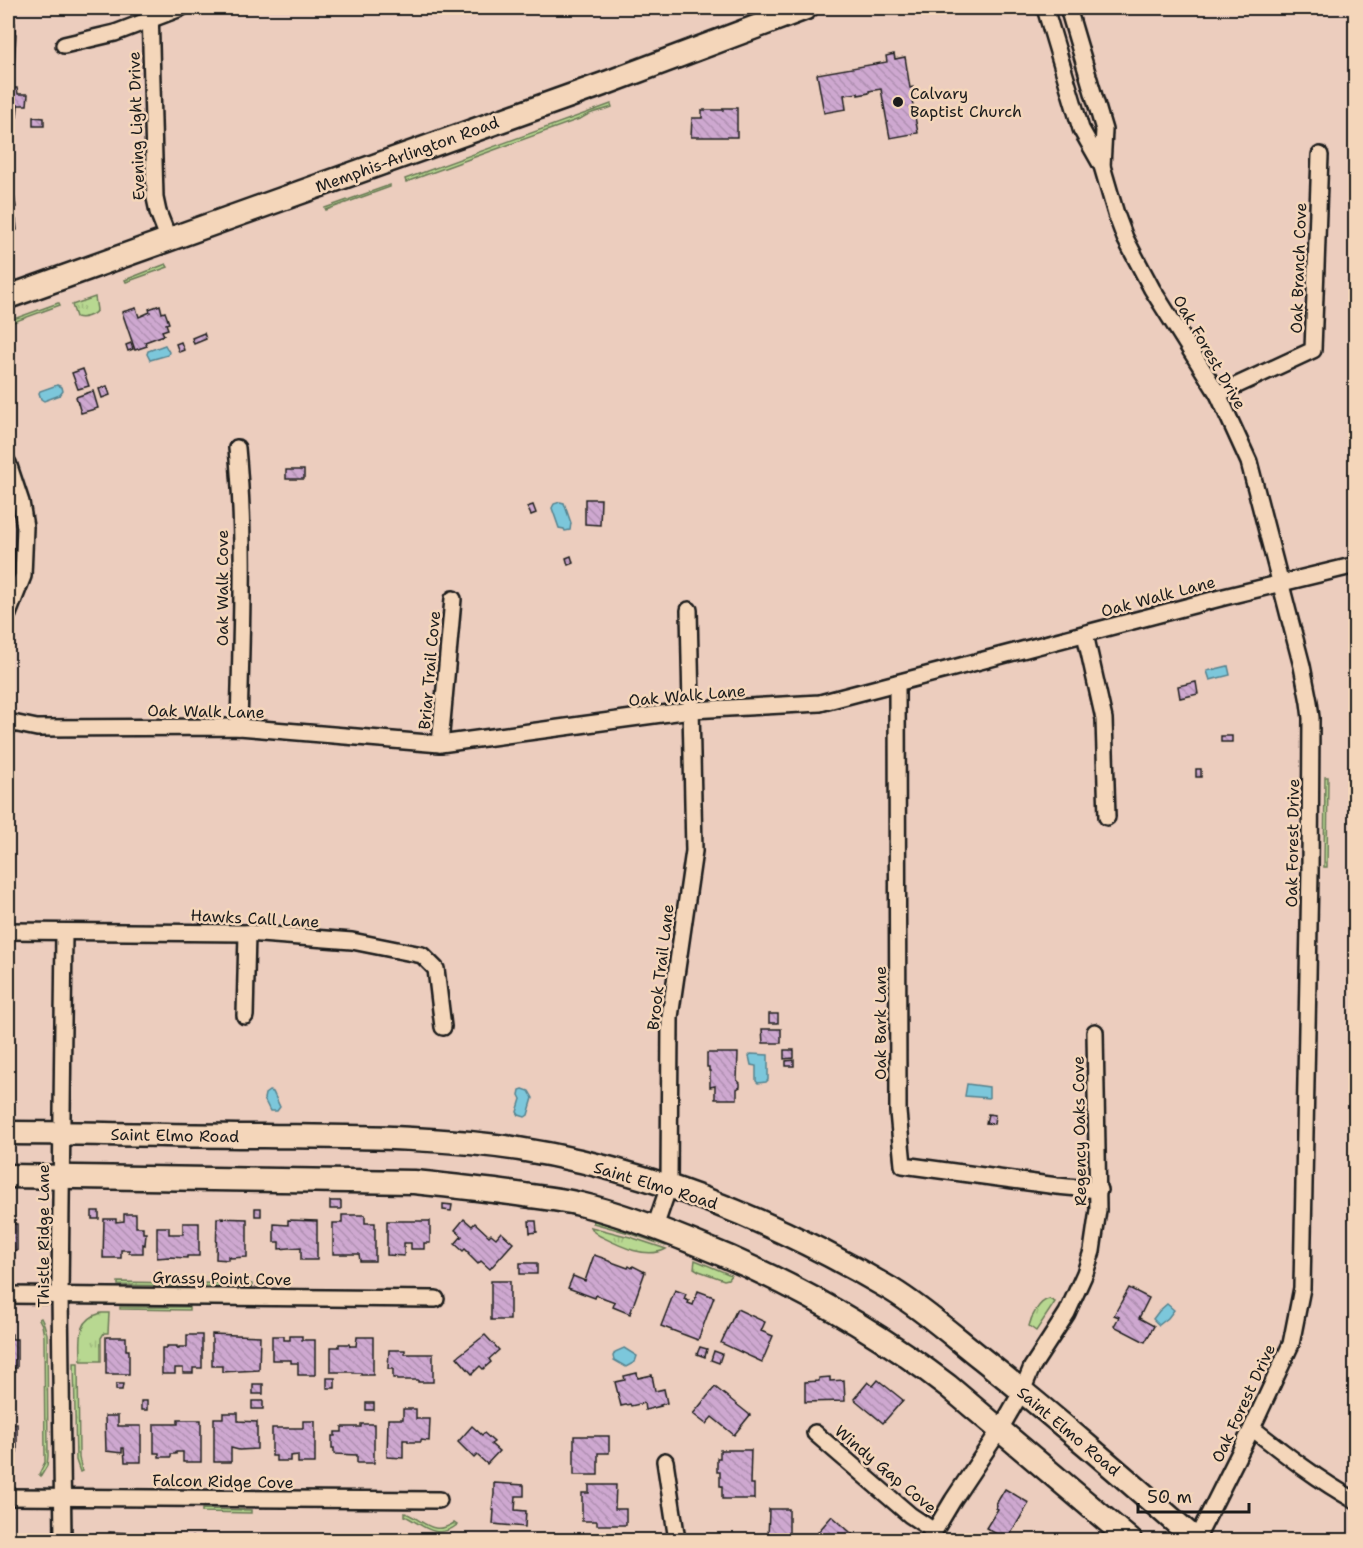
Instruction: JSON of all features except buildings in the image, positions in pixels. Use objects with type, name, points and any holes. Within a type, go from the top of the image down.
[{"type":"main road","name":"Memphis-Arlington Road","points":[[8,297],[609,82],[806,8]]},
{"type":"main road","name":"Saint Elmo Road","points":[[8,1132],[431,1139],[543,1154],[605,1167],[669,1186],[734,1210],[779,1230],[894,1292],[1022,1391],[1196,1540]]},
{"type":"main road","points":[[8,1176],[414,1182],[578,1203],[626,1217],[737,1260],[796,1289],[882,1339],[948,1386],[1130,1540]]},
{"type":"street","points":[[64,45],[115,33],[150,14],[181,8]]},
{"type":"street","name":"Oak Forest Drive","points":[[1045,8],[1081,129],[1102,166],[1125,238],[1152,289],[1218,394],[1248,462],[1302,666],[1311,718],[1302,1288],[1291,1344],[1196,1540]]},
{"type":"street","name":"Oak Forest Drive","points":[[1068,8],[1104,130],[1102,166]]},
{"type":"street","name":"Evening Light Drive","points":[[150,14],[155,198],[169,240]]},
{"type":"street","name":"Oak Branch Cove","points":[[1218,394],[1313,350],[1320,154]]},
{"type":"street","name":"Oak Walk Cove","points":[[237,448],[241,488],[239,727]]},
{"type":"street","points":[[8,463],[21,502],[25,527],[23,576],[8,614]]},
{"type":"street","name":"Oak Walk Lane","points":[[8,722],[37,728],[239,727],[440,744],[691,710],[820,703],[1356,565]]},
{"type":"street","name":"Briar Trail Cove","points":[[440,744],[453,599]]},
{"type":"street","name":"Brook Trail Lane","points":[[655,1227],[669,1186],[670,1017],[694,851],[689,610]]},
{"type":"street","points":[[1085,634],[1104,719],[1107,817]]},
{"type":"street","name":"Oak Bark Lane","points":[[897,682],[898,1112],[903,1165],[1099,1190]]},
{"type":"street","name":"Hawks Call Lane","points":[[8,931],[247,933],[352,941],[422,955],[436,969],[442,1027]]},
{"type":"street","name":"Thistle Ridge Lane","points":[[63,1540],[60,1295],[64,932]]},
{"type":"street","points":[[245,1016],[247,933]]},
{"type":"street","name":"Regency Oaks Cove","points":[[931,1536],[999,1431],[1022,1391],[1032,1368],[1059,1328],[1078,1290],[1092,1251],[1099,1190],[1095,1032]]},
{"type":"street","name":"Grassy Point Cove","points":[[8,1294],[436,1299]]},
{"type":"street","points":[[1252,1428],[1296,1463],[1356,1501]]},
{"type":"street","name":"Windy Gap Cove","points":[[815,1433],[931,1536]]},
{"type":"street","points":[[664,1461],[677,1540]]},
{"type":"street","name":"Falcon Ridge Cove","points":[[8,1497],[439,1500]]},
{"type":"green space","points":[[611,104],[612,107],[406,182],[405,179]]},
{"type":"green space","points":[[390,185],[390,187],[326,210],[325,208]]},
{"type":"green space","points":[[166,264],[168,267],[126,282],[125,280]]},
{"type":"green space","points":[[95,297],[97,310],[82,318],[76,317],[72,305]]},
{"type":"green space","points":[[59,303],[60,305],[8,324],[8,321]]},
{"type":"green space","points":[[1325,777],[1328,777],[1327,867],[1324,867]]},
{"type":"green space","points":[[594,1220],[667,1243],[666,1246],[593,1223]]},
{"type":"green space","points":[[591,1227],[666,1249],[650,1253],[632,1250],[600,1236]]},
{"type":"green space","points":[[695,1260],[731,1275],[724,1280],[699,1271],[694,1268]]},
{"type":"green space","points":[[118,1282],[186,1283],[186,1286],[118,1285]]},
{"type":"green space","points":[[198,1283],[252,1284],[252,1287],[198,1286]]},
{"type":"green space","points":[[1049,1299],[1055,1302],[1036,1331],[1029,1326],[1032,1318],[1039,1306]]},
{"type":"green space","points":[[120,1307],[189,1307],[189,1310],[120,1309]]},
{"type":"green space","points":[[101,1313],[109,1313],[108,1333],[104,1333],[101,1338],[101,1361],[81,1361],[81,1338],[84,1326],[87,1320]]},
{"type":"green space","points":[[41,1318],[47,1334],[48,1456],[47,1466],[41,1476],[39,1474],[45,1462],[45,1455],[44,1336],[39,1319]]},
{"type":"green space","points":[[74,1363],[78,1363],[79,1458],[82,1471],[80,1472],[76,1460]]},
{"type":"green space","points":[[202,1509],[251,1510],[251,1513],[202,1512]]},
{"type":"green space","points":[[405,1513],[434,1528],[446,1527],[454,1523],[457,1525],[443,1532],[436,1532],[405,1516]]},
{"type":"water","points":[[165,345],[169,352],[168,355],[150,360],[148,351]]},
{"type":"water","points":[[57,385],[62,387],[63,391],[60,395],[44,401],[41,399],[40,391]]},
{"type":"water","points":[[564,503],[571,523],[570,530],[565,531],[559,528],[552,508],[554,504]]},
{"type":"water","points":[[1228,666],[1230,675],[1210,680],[1207,671]]},
{"type":"water","points":[[751,1054],[768,1055],[768,1080],[766,1082],[756,1081],[756,1066],[751,1065],[749,1056]]},
{"type":"water","points":[[967,1084],[989,1087],[989,1098],[965,1096]]},
{"type":"water","points":[[520,1090],[529,1091],[533,1098],[528,1115],[525,1117],[517,1112],[521,1099]]},
{"type":"water","points":[[269,1091],[273,1092],[280,1107],[277,1111],[270,1111],[264,1099],[265,1094]]},
{"type":"water","points":[[1167,1304],[1174,1310],[1159,1325],[1153,1319]]},
{"type":"water","points":[[624,1348],[637,1356],[635,1362],[626,1367],[614,1360],[613,1356],[615,1352]]},
{"type":"place","name":"Calvary Baptist Church","points":[[898,102]]}]
